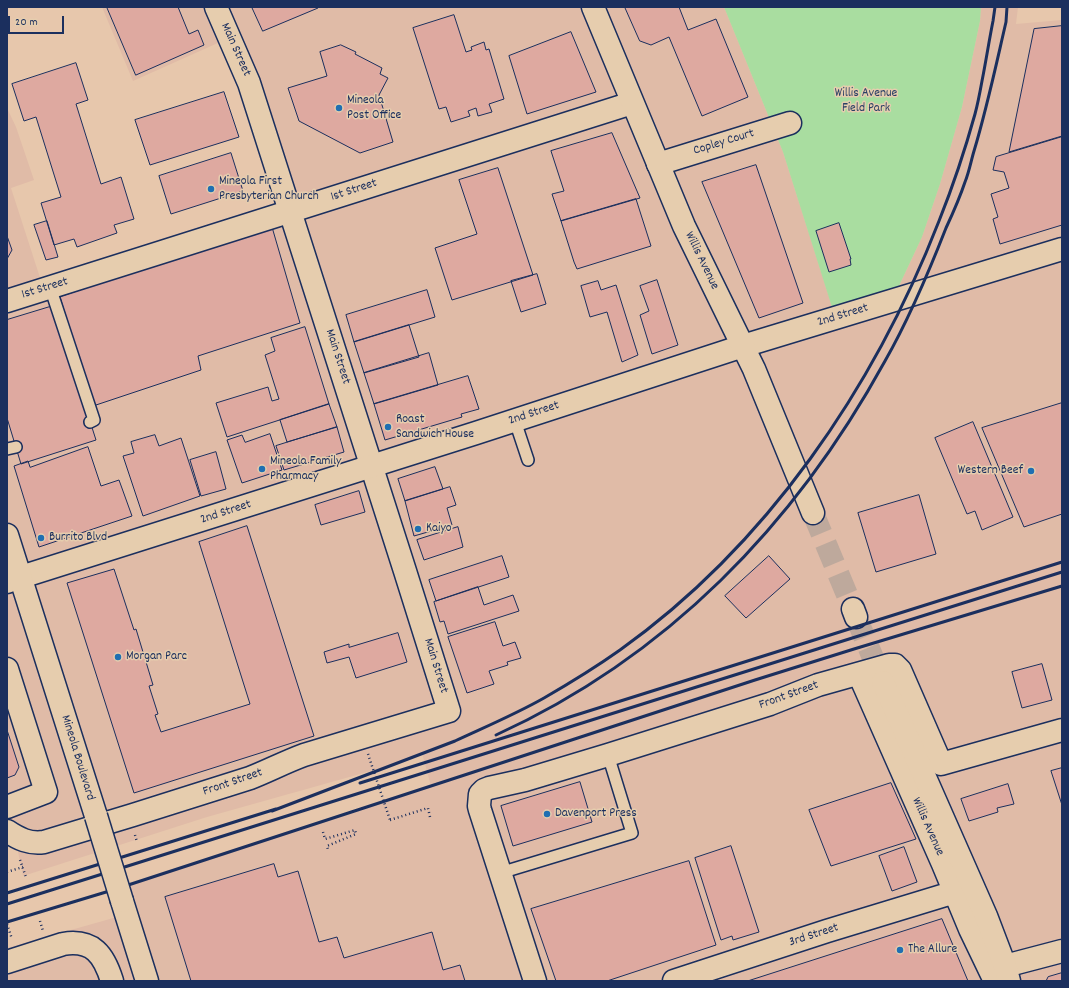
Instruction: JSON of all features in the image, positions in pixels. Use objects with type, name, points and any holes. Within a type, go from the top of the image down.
[{"type":"street","name":"Main Street","points":[[216,7],[250,83],[449,711]]},
{"type":"street","name":"Willis Avenue","points":[[593,7],[696,252],[754,369],[813,513]]},
{"type":"street","name":"1st Street","points":[[7,301],[291,212],[632,102]]},
{"type":"street","name":"Copley Court","points":[[658,164],[790,123]]},
{"type":"street","name":"2nd Street","points":[[14,580],[515,421],[743,346],[1062,249]]},
{"type":"street","name":"Mineola Boulevard","points":[[7,534],[14,580],[72,739],[147,981]]},
{"type":"street","name":"Front Street","points":[[500,873],[479,806],[480,794],[484,790],[525,780],[608,755],[770,704],[818,685],[889,665],[895,665],[900,670],[941,764],[1062,730]]},
{"type":"street","points":[[7,669],[46,792],[7,807]]},
{"type":"street","name":"Willis Avenue","points":[[859,674],[976,941],[1003,976]]},
{"type":"street","name":"Willis Avenue","points":[[883,682],[986,916],[1003,976]]},
{"type":"street","name":"Front Street","points":[[11,834],[29,842],[51,839],[250,778],[304,755],[449,711]]},
{"type":"street","points":[[500,873],[535,981]]},
{"type":"street","name":"3rd Street","points":[[674,981],[955,892]]},
{"type":"street","points":[[7,962],[63,944],[80,943],[90,946],[96,950],[106,964],[112,981]]},
{"type":"street","points":[[1003,976],[1062,951]]},
{"type":"lane","points":[[50,287],[94,420],[90,422]]},
{"type":"lane","points":[[515,421],[528,460]]},
{"type":"lane","points":[[500,873],[632,833],[608,755]]},
{"type":"path","points":[[368,754],[390,820],[428,808],[430,817]]},
{"type":"path","points":[[323,832],[325,839],[355,830],[356,834],[327,846],[328,850]]},
{"type":"path","points":[[7,872],[23,867],[26,877]]},
{"type":"path","points":[[7,924],[12,940]]},
{"type":"shaded area","points":[[102,7],[724,7],[783,152],[836,319],[891,303],[922,237],[940,184],[962,107],[980,21],[981,7],[1018,7],[1016,24],[1062,20],[1062,981],[7,981],[7,948],[124,915],[116,889],[431,786],[422,753],[392,765],[207,817],[23,876],[15,837],[7,831],[7,108],[16,127],[34,180],[11,188],[44,290],[291,211],[229,38],[133,81]]},
{"type":"green space","name":"Willis Avenue Field Park","points":[[724,7],[981,7],[980,21],[962,107],[940,184],[922,237],[891,303],[836,320],[783,152]]},
{"type":"building","points":[[107,7],[178,7],[189,34],[198,30],[204,45],[136,75]]},
{"type":"building","points":[[252,7],[318,7],[318,8],[263,31]]},
{"type":"building","points":[[625,7],[679,7],[688,30],[716,19],[748,97],[702,116],[669,37],[651,45],[640,41]]},
{"type":"building","points":[[454,15],[466,52],[472,50],[471,47],[484,42],[486,50],[489,49],[504,99],[489,104],[492,112],[478,116],[476,108],[468,111],[470,116],[451,122],[446,107],[439,109],[413,28]]},
{"type":"building","points":[[1062,26],[1062,136],[1009,152],[1034,29]]},
{"type":"building","points":[[571,32],[596,92],[527,114],[509,56]]},
{"type":"building","name":"Mineola Post Office","points":[[341,45],[356,52],[355,54],[382,68],[380,74],[388,78],[379,95],[393,142],[360,153],[299,121],[288,88],[327,76],[320,52]]},
{"type":"building","points":[[76,63],[88,100],[76,104],[101,184],[121,177],[134,219],[114,225],[117,233],[77,247],[74,239],[54,245],[41,203],[61,197],[36,117],[24,121],[12,84]]},
{"type":"building","points":[[224,92],[239,137],[150,165],[135,120]]},
{"type":"building","points":[[612,133],[640,198],[561,221],[552,194],[564,191],[551,151]]},
{"type":"building","points":[[1062,137],[1062,225],[1000,244],[993,219],[998,217],[991,194],[1009,188],[1004,172],[993,170],[996,157]]},
{"type":"building","points":[[231,153],[243,191],[171,214],[159,176]]},
{"type":"building","points":[[756,165],[803,303],[759,318],[702,182]]},
{"type":"building","points":[[498,168],[533,275],[452,300],[435,248],[477,234],[459,180]]},
{"type":"building","points":[[636,199],[651,246],[577,269],[561,221]]},
{"type":"building","points":[[47,221],[58,257],[46,260],[34,225]]},
{"type":"building","points":[[839,223],[851,259],[851,265],[829,272],[816,231]]},
{"type":"building","points":[[272,227],[300,323],[198,356],[201,370],[93,406],[60,297]]},
{"type":"building","points":[[7,236],[12,250],[7,259]]},
{"type":"building","points":[[537,274],[546,304],[521,312],[511,281]]},
{"type":"building","points":[[657,280],[678,345],[652,354],[640,315],[649,311],[640,286]]},
{"type":"building","points":[[598,281],[601,290],[616,285],[638,355],[622,362],[607,312],[590,317],[581,286]]},
{"type":"building","points":[[427,290],[435,317],[354,342],[346,315]]},
{"type":"building","points":[[53,306],[96,440],[21,464],[7,418],[7,320]]},
{"type":"building","points":[[409,325],[419,357],[364,373],[354,342]]},
{"type":"building","points":[[305,327],[329,404],[227,437],[216,403],[268,387],[272,401],[279,399],[265,355],[275,351],[271,338]]},
{"type":"building","points":[[429,353],[438,385],[374,404],[364,373]]},
{"type":"building","points":[[468,376],[479,409],[461,414],[462,417],[385,440],[374,404]]},
{"type":"building","name":"Western Beef","points":[[1062,403],[1062,514],[1024,527],[982,428]]},
{"type":"building","points":[[329,404],[337,427],[287,442],[280,420]]},
{"type":"building","points":[[973,422],[1013,517],[982,530],[975,511],[967,514],[935,438]]},
{"type":"building","points":[[337,427],[344,452],[284,470],[276,446]]},
{"type":"building","points":[[270,434],[282,470],[242,483],[227,440],[242,435],[245,442]]},
{"type":"building","points":[[155,435],[159,446],[181,438],[200,496],[143,516],[123,456],[134,453],[131,442]]},
{"type":"building","points":[[88,447],[101,486],[119,480],[132,516],[39,547],[14,466],[28,461],[30,467]]},
{"type":"building","points":[[216,452],[226,489],[201,496],[190,460]]},
{"type":"building","points":[[435,467],[443,489],[405,501],[398,479]]},
{"type":"building","points":[[450,487],[456,505],[447,508],[452,525],[414,536],[405,501]]},
{"type":"building","points":[[359,491],[365,512],[321,525],[315,505]]},
{"type":"building","points":[[919,495],[936,554],[876,572],[858,513]]},
{"type":"building","name":"Morgan Parc","points":[[247,526],[314,736],[134,793],[67,583],[114,569],[134,630],[136,629],[153,685],[149,686],[158,714],[155,715],[161,732],[250,704],[199,542]]},
{"type":"building","points":[[458,527],[463,547],[424,560],[417,540]]},
{"type":"building","points":[[502,556],[509,577],[436,601],[429,580]]},
{"type":"building","points":[[769,556],[790,579],[746,618],[725,596]]},
{"type":"building","points":[[478,587],[484,605],[513,595],[519,611],[448,634],[444,621],[440,622],[434,602]]},
{"type":"building","points":[[495,622],[503,646],[515,642],[521,658],[507,662],[508,665],[489,671],[494,684],[467,693],[448,637]]},
{"type":"building","points":[[398,633],[407,662],[356,678],[349,657],[327,663],[324,652],[349,644],[349,647]]},
{"type":"building","points":[[1042,664],[1052,700],[1022,708],[1012,672]]},
{"type":"building","points":[[7,730],[19,767],[15,775],[7,778]]},
{"type":"building","points":[[1062,768],[1062,805],[1051,771]]},
{"type":"building","name":"Davenport Press","points":[[580,782],[592,822],[513,846],[501,806]]},
{"type":"building","points":[[891,783],[916,839],[831,866],[809,810]]},
{"type":"building","points":[[1008,784],[1014,804],[997,808],[998,812],[969,821],[961,799]]},
{"type":"building","points":[[731,846],[759,932],[733,940],[732,936],[721,940],[695,858]]},
{"type":"building","points":[[904,847],[917,882],[892,891],[879,856]]},
{"type":"building","points":[[689,861],[716,945],[607,981],[556,981],[531,909]]},
{"type":"building","points":[[274,864],[278,877],[298,871],[319,942],[337,937],[344,958],[432,932],[443,970],[460,965],[465,981],[191,981],[165,897]]},
{"type":"building","name":"The Allure","points":[[942,919],[968,981],[748,981]]},
{"type":"building","points":[[1062,973],[1062,981],[1046,981],[1048,977]]},
{"type":"tunnel","points":[[813,513],[853,609]]},
{"type":"tunnel","points":[[856,617],[883,682]]},
{"type":"railway","points":[[272,811],[455,741],[522,710],[563,687],[620,650],[673,608],[723,562],[768,512],[810,459],[848,402],[882,344],[913,283],[944,208],[971,127],[980,93],[995,7]]},
{"type":"railway","points":[[496,735],[558,703],[616,667],[670,626],[721,580],[767,531],[810,478],[849,421],[885,361],[918,296],[968,174],[983,119],[1006,22],[1007,7]]},
{"type":"railway","points":[[360,783],[1062,562]]},
{"type":"railway","points":[[7,904],[1062,572]]},
{"type":"railway","points":[[7,922],[116,889],[755,680],[1062,586]]},
{"type":"railway","points":[[7,893],[276,809]]},
{"type":"place","name":"Mineola Post Office","points":[[339,108]]},
{"type":"place","name":"Mineola First Presbyterian Church","points":[[211,189]]},
{"type":"place","name":"Roast Sandwich House","points":[[388,427]]},
{"type":"place","name":"Mineola Family Pharmacy","points":[[262,469]]},
{"type":"place","name":"Western Beef","points":[[1031,471]]},
{"type":"place","name":"Kaiyo","points":[[418,529]]},
{"type":"place","name":"Burrito Blvd","points":[[41,538]]},
{"type":"place","name":"Morgan Parc","points":[[118,657]]},
{"type":"place","name":"Davenport Press","points":[[547,814]]},
{"type":"place","name":"The Allure","points":[[900,950]]}]
